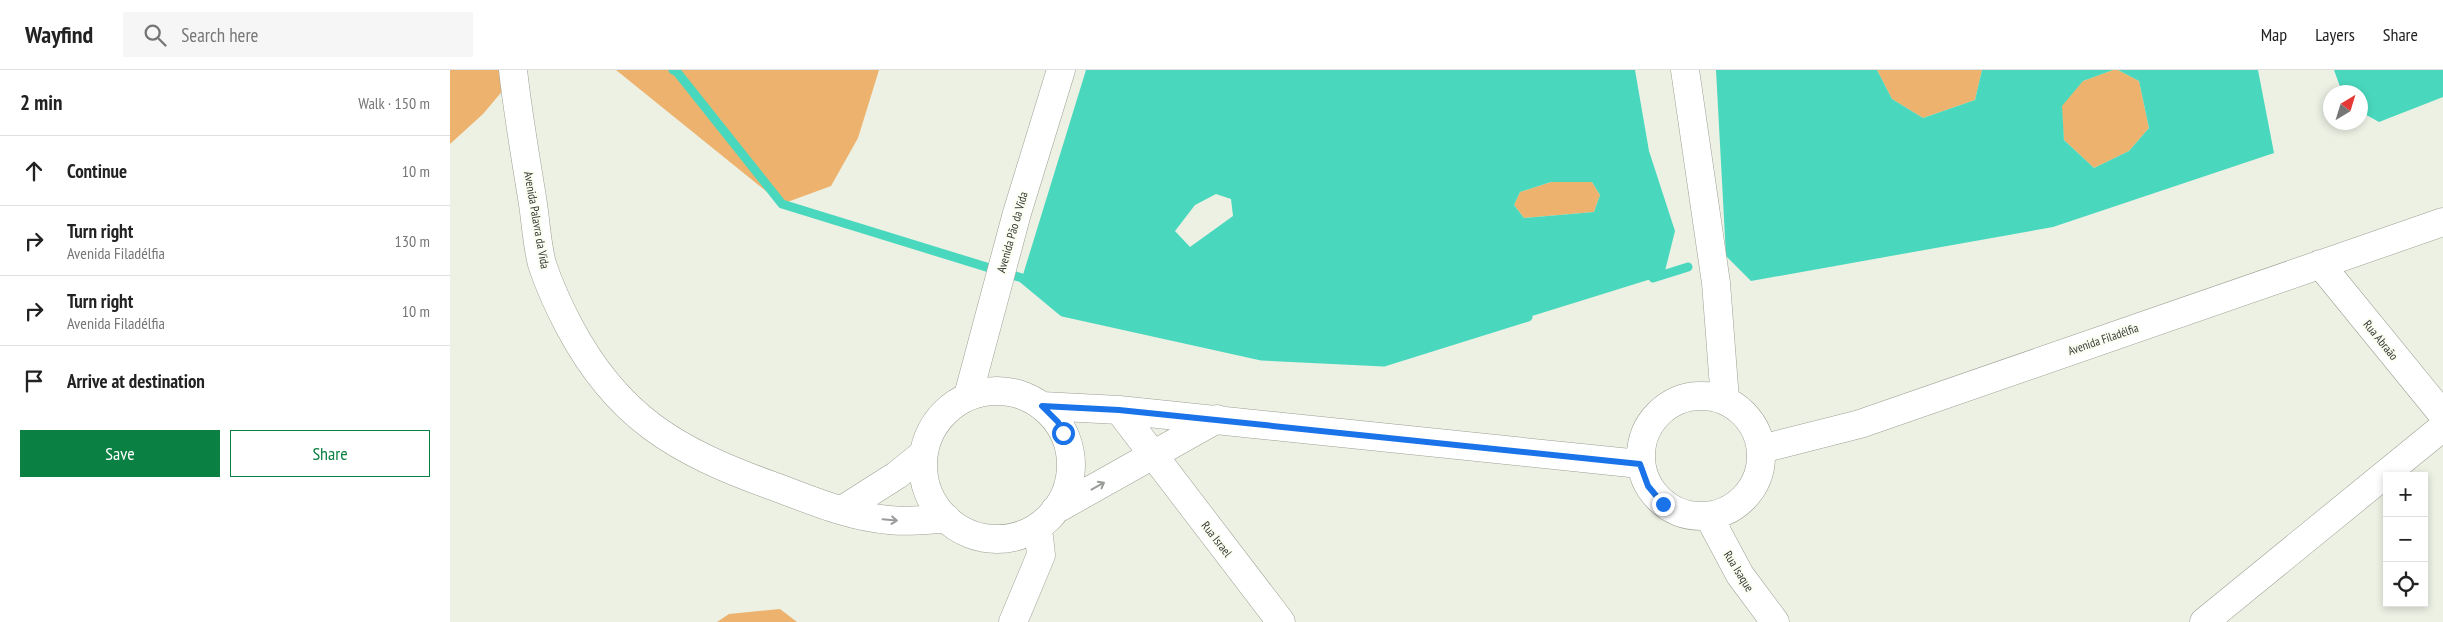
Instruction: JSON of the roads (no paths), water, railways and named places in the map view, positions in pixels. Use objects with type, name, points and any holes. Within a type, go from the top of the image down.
[{"type":"street","name":"Avenida Palavra da Vida","points":[[513,70],[542,264],[560,309],[584,353],[608,388],[634,414],[661,434],[699,455],[756,480],[842,510],[890,520],[946,518]]},
{"type":"street","name":"Avenida Pão da Vida","points":[[968,396],[1017,213],[1062,70]]},
{"type":"street","points":[[1685,70],[1716,283],[1725,400]]},
{"type":"street","name":"Avenida Filadélfia","points":[[1761,449],[1860,424],[2443,222]]},
{"type":"street","name":"Rua Abraão","points":[[2320,264],[2443,415]]},
{"type":"street","points":[[1013,622],[1041,555],[1047,518],[1067,490],[1071,467],[1068,444],[1058,422],[1042,406],[1018,394],[993,391],[968,396],[947,410],[931,430],[923,454],[924,478],[932,500],[946,518],[966,532],[991,538],[1015,537],[1047,518],[1216,419]]},
{"type":"street","points":[[1704,396],[1725,400],[1742,412],[1755,429],[1761,449],[1760,473],[1749,494],[1731,509],[1709,517],[1685,515],[1663,504],[1648,486],[1640,464],[1641,442],[1650,423],[1664,408],[1683,398],[1704,396]]},
{"type":"street","points":[[1042,406],[1119,410],[1216,419],[1640,464]]},
{"type":"street","name":"Rua Israel","points":[[1119,410],[1281,622]]},
{"type":"street","points":[[2204,622],[2443,427]]},
{"type":"street","points":[[842,510],[898,475],[923,454]]},
{"type":"street","name":"Rua Isaque","points":[[1709,517],[1740,575],[1775,622]]},
{"type":"waterway","points":[[673,70],[677,72],[782,204],[1022,278],[1063,312],[1262,356],[1384,362],[1528,317]]},
{"type":"waterway","points":[[1653,278],[1688,267]]}]
